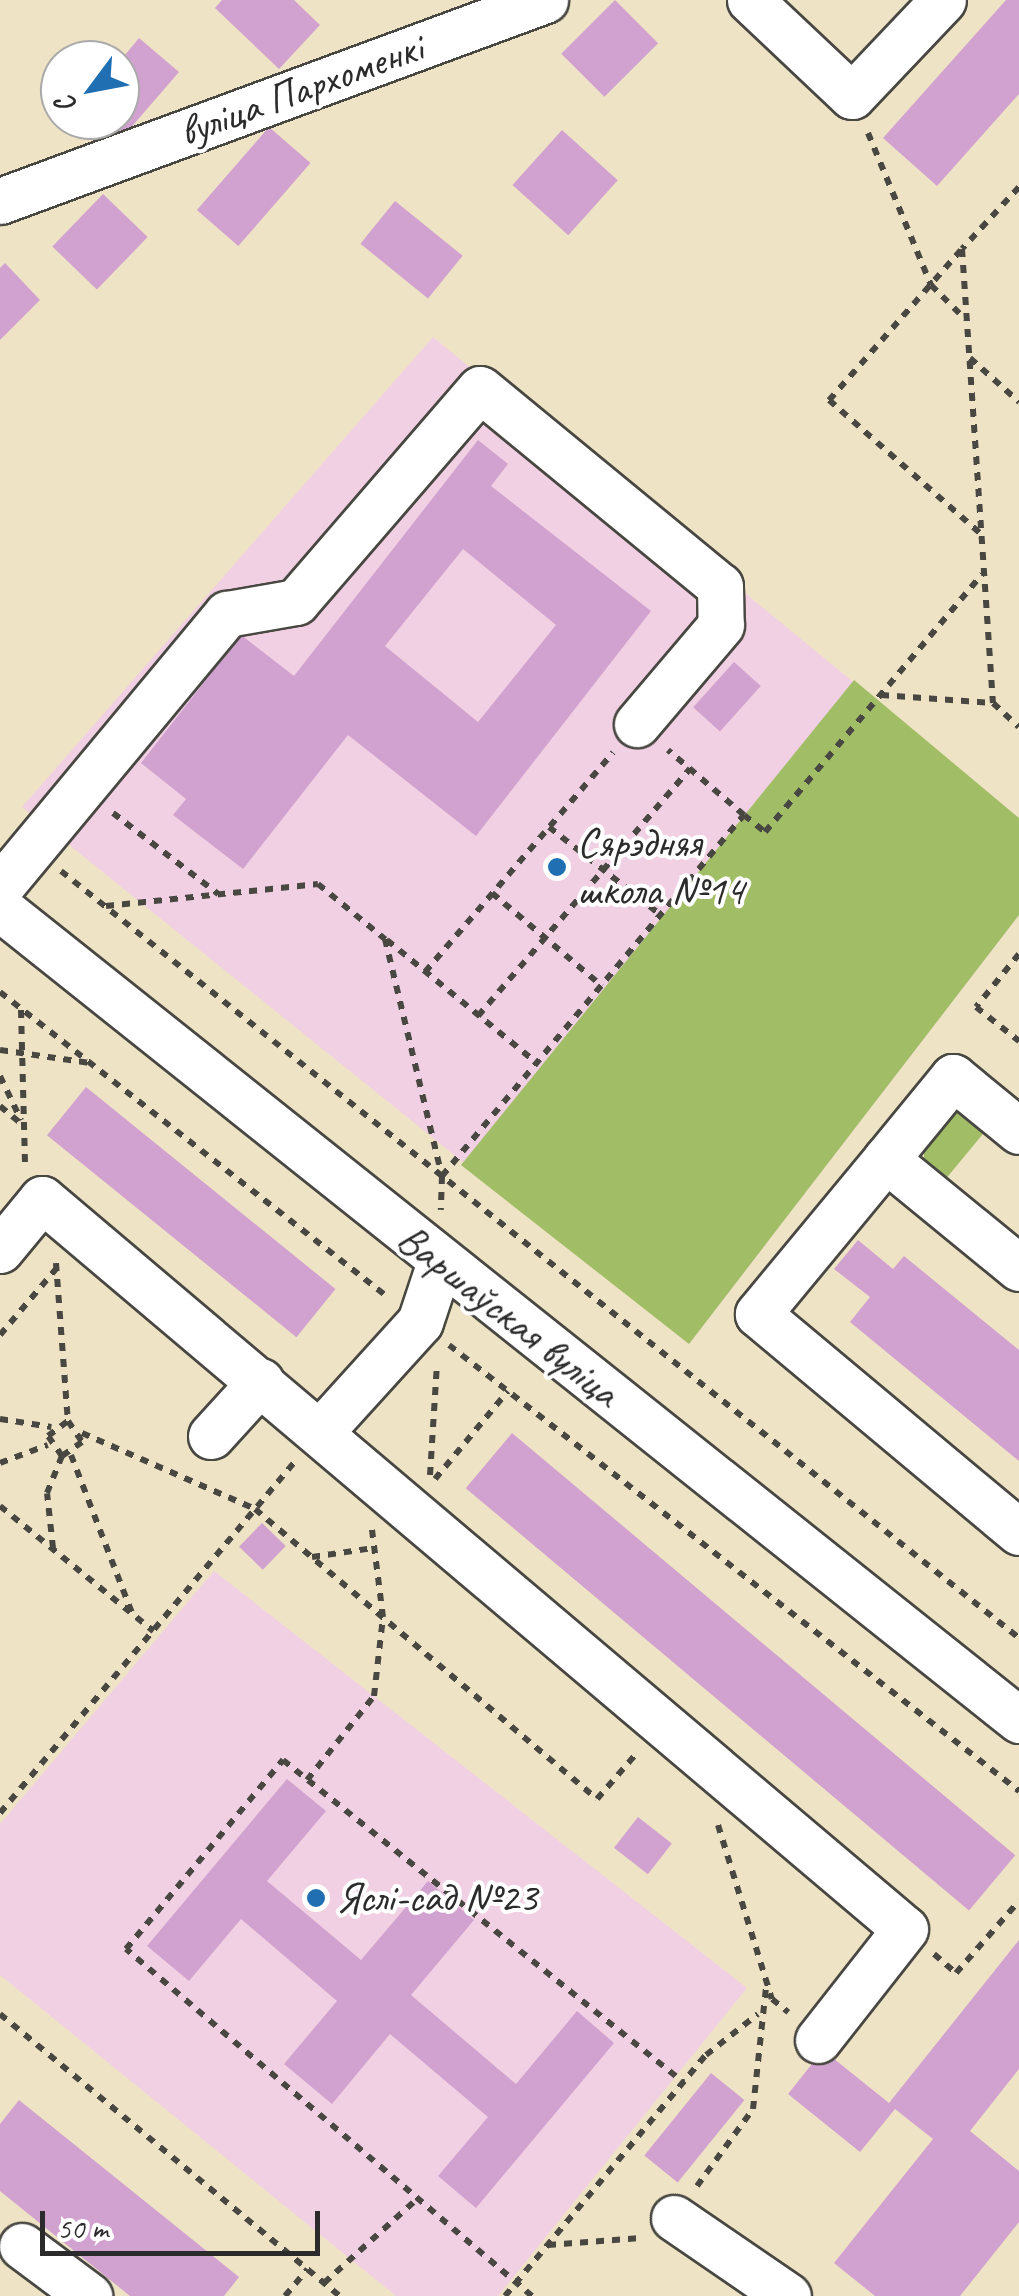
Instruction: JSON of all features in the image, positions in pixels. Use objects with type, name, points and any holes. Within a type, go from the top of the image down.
[{"type":"street","name":"вуліца Пархоменкі","points":[[0,202],[545,0]]},
{"type":"street","points":[[750,0],[852,96],[943,0]]},
{"type":"street","points":[[0,887],[228,614],[296,602],[480,389],[720,586],[721,625],[638,724]]},
{"type":"street","name":"Варшаўская вуліца","points":[[0,908],[1019,1720]]},
{"type":"street","points":[[1019,1131],[953,1077],[758,1314],[1019,1532]]},
{"type":"street","points":[[886,1159],[1012,1249]]},
{"type":"street","points":[[26,1226],[261,1381],[666,1718],[906,1928],[818,2040]]},
{"type":"street","points":[[321,1432],[420,1322],[440,1262]]},
{"type":"street","points":[[212,1436],[261,1381]]},
{"type":"street","points":[[686,2226],[788,2296]]},
{"type":"street","points":[[22,2246],[89,2296]]},
{"type":"path","points":[[852,96],[931,284],[966,320]]},
{"type":"path","points":[[981,534],[830,400],[1019,186]]},
{"type":"path","points":[[962,249],[993,704]]},
{"type":"path","points":[[969,357],[1019,402]]},
{"type":"path","points":[[425,972],[638,724],[765,832],[984,572]]},
{"type":"path","points":[[881,694],[993,704],[1019,727]]},
{"type":"path","points":[[478,1016],[690,769]]},
{"type":"path","points":[[81,789],[219,894]]},
{"type":"path","points":[[442,1176],[744,816]]},
{"type":"path","points":[[549,827],[662,916]]},
{"type":"path","points":[[32,848],[1019,1638]]},
{"type":"path","points":[[105,906],[318,884],[536,1063]]},
{"type":"path","points":[[492,893],[602,986]]},
{"type":"path","points":[[386,939],[442,1176]]},
{"type":"path","points":[[1019,954],[976,1007],[1019,1041]]},
{"type":"path","points":[[0,992],[420,1322]]},
{"type":"path","points":[[22,1008],[26,1226],[57,1268],[68,1421],[82,1432],[255,1510],[598,1799],[666,1718]]},
{"type":"path","points":[[0,1050],[22,1050],[91,1063]]},
{"type":"path","points":[[0,1076],[24,1126]]},
{"type":"path","points":[[0,1106],[24,1126]]},
{"type":"path","points":[[0,1334],[57,1268]]},
{"type":"path","points":[[508,1391],[429,1486],[438,1336],[1019,1791]]},
{"type":"path","points":[[0,1419],[51,1427],[68,1421]]},
{"type":"path","points":[[48,1445],[51,1427]]},
{"type":"path","points":[[53,1550],[47,1493],[82,1432]]},
{"type":"path","points":[[0,1813],[321,1432]]},
{"type":"path","points":[[48,1445],[66,1456],[132,1614]]},
{"type":"path","points":[[0,1463],[48,1445]]},
{"type":"path","points":[[307,1780],[374,1696],[383,1618],[363,1466]]},
{"type":"path","points":[[0,1506],[153,1631]]},
{"type":"path","points":[[311,1557],[374,1548]]},
{"type":"path","points":[[532,2296],[126,1950],[283,1760],[683,2082]]},
{"type":"path","points":[[715,1815],[772,1999],[818,2040]]},
{"type":"path","points":[[906,1928],[956,1972],[1017,1904]]},
{"type":"path","points":[[547,2245],[686,2226],[753,2109],[767,1981]]},
{"type":"path","points":[[0,2014],[340,2296]]},
{"type":"path","points":[[504,2296],[722,2036],[758,2014]]},
{"type":"path","points":[[324,2282],[418,2199]]},
{"type":"path","points":[[285,2296],[308,2269]]},
{"type":"shaded area","name":"Сярэдняя школа №14","points":[[433,337],[1019,818],[1019,915],[689,1344],[22,807]]},
{"type":"shaded area","name":"Яслі-сад №23","points":[[214,1571],[747,1988],[498,2296],[396,2296],[0,1975],[0,1824]]},
{"type":"green space","points":[[854,680],[1019,818],[1019,915],[689,1344],[461,1165]]},
{"type":"green space","points":[[970,1109],[992,1123],[944,1181],[924,1158],[924,1135],[950,1111]]},
{"type":"building","points":[[222,0],[294,0],[320,25],[279,69],[215,8]]},
{"type":"building","points":[[615,0],[658,43],[604,97],[561,54]]},
{"type":"building","points":[[1006,0],[1019,0],[1019,94],[937,186],[883,138]]},
{"type":"building","points":[[139,38],[179,72],[140,117],[140,40]]},
{"type":"building","points":[[269,127],[311,163],[238,246],[197,210]]},
{"type":"building","points":[[562,130],[618,180],[568,235],[512,185]]},
{"type":"building","points":[[103,194],[148,237],[97,290],[52,247]]},
{"type":"building","points":[[395,201],[463,256],[428,298],[360,244]]},
{"type":"building","points":[[5,263],[40,300],[0,340],[0,268]]},
{"type":"building","points":[[478,440],[508,464],[491,486],[651,611],[476,836],[348,735],[243,869],[173,815],[186,799],[141,763],[241,635],[294,676]],"holes":[[[463,549],[556,625],[478,722],[385,646]]]},
{"type":"building","points":[[734,662],[761,686],[720,731],[693,707]]},
{"type":"building","points":[[86,1087],[335,1289],[296,1337],[47,1135]]},
{"type":"building","points":[[858,1240],[893,1269],[904,1256],[1019,1350],[1019,1461],[850,1322],[870,1297],[834,1269]]},
{"type":"building","points":[[512,1433],[1015,1855],[969,1910],[466,1488]]},
{"type":"building","points":[[262,1523],[286,1546],[263,1570],[239,1547]]},
{"type":"building","points":[[287,1779],[326,1811],[267,1881],[361,1960],[428,1881],[474,1920],[411,1995],[516,2084],[577,2011],[614,2043],[476,2208],[438,2176],[488,2117],[390,2034],[332,2104],[284,2064],[337,2001],[241,1919],[189,1981],[147,1946]]},
{"type":"building","points":[[638,1817],[672,1843],[648,1874],[614,1848]]},
{"type":"building","points":[[1019,1940],[1019,2069],[970,2131],[1019,2171],[1019,2222],[960,2296],[875,2296],[834,2263],[933,2139],[895,2109],[860,2152],[788,2094],[823,2050],[889,2103]]},
{"type":"building","points":[[711,2073],[744,2100],[678,2182],[644,2155]]},
{"type":"building","points":[[19,2100],[239,2277],[224,2296],[130,2296],[0,2191],[0,2124]]},
{"type":"place","name":"Сярэдняя школа №14","points":[[557,867]]},
{"type":"place","name":"Яслі-сад №23","points":[[316,1898]]}]
